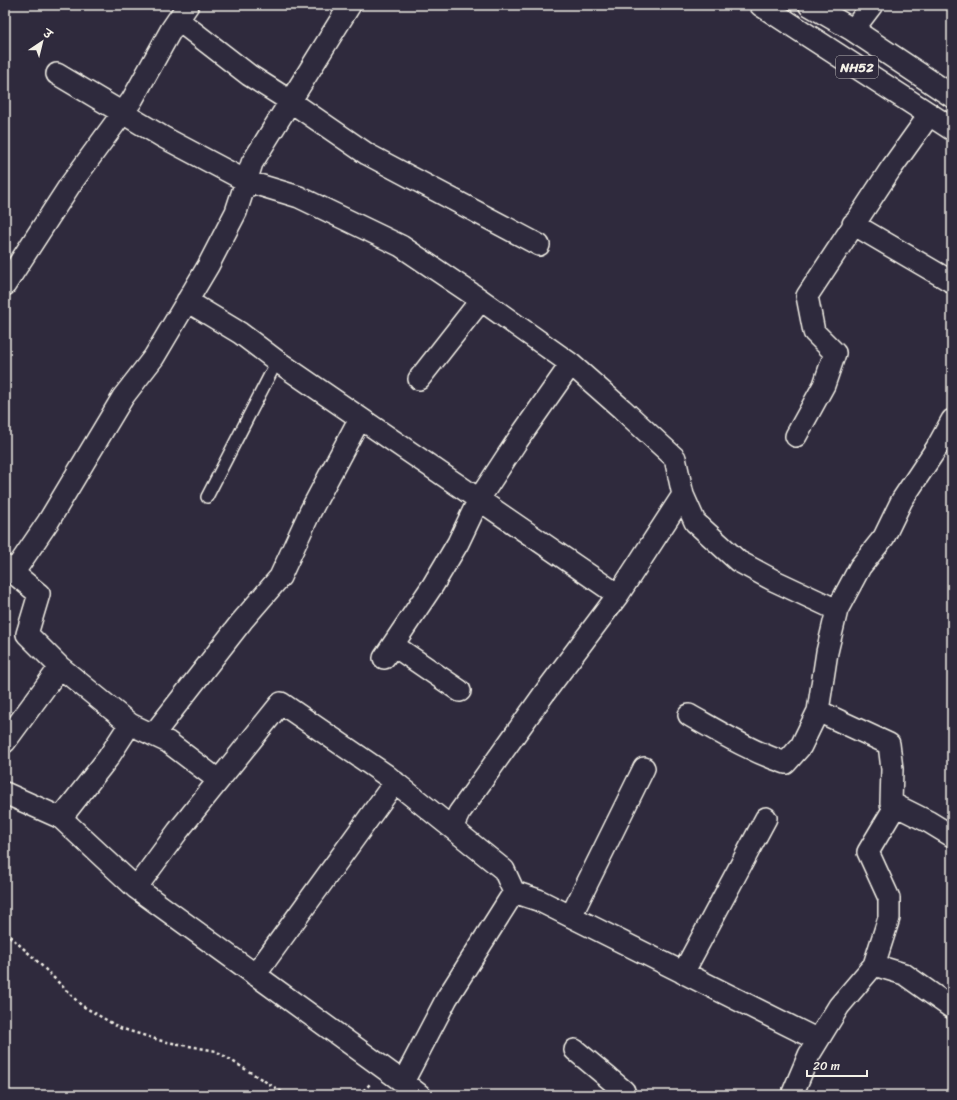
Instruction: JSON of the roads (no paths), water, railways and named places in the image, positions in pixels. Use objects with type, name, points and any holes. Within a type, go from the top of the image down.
[{"type":"highway","name":"NH52","points":[[761,5],[952,129]]},
{"type":"highway","name":"NH52","points":[[810,5],[853,30],[952,96]]},
{"type":"street","points":[[218,780],[168,742],[130,724],[60,667],[27,634],[39,594],[10,569],[48,522],[123,397],[154,357],[208,266],[236,212],[252,163],[350,5]]},
{"type":"street","points":[[853,30],[872,5]]},
{"type":"street","points":[[5,284],[70,185],[132,100],[183,13],[249,75],[290,101],[367,154],[539,245]]},
{"type":"street","points":[[57,74],[163,137],[246,182],[299,197],[400,246],[481,300],[571,364],[675,458],[683,496],[695,522],[738,561],[774,582],[837,610]]},
{"type":"street","points":[[796,436],[824,385],[835,353],[814,332],[807,296],[853,224],[930,114]]},
{"type":"street","points":[[853,224],[952,282]]},
{"type":"street","points":[[419,379],[481,300]]},
{"type":"street","points":[[187,301],[240,333],[277,361],[618,594]]},
{"type":"street","points":[[460,691],[388,652],[434,584],[458,543],[479,499],[517,441],[571,364]]},
{"type":"street","points":[[154,735],[242,620],[280,577],[310,512],[360,418]]},
{"type":"street","points":[[690,716],[767,757],[786,763],[801,746],[818,711],[827,652],[837,610],[860,566],[884,536],[902,500],[936,449],[952,420]]},
{"type":"street","points":[[452,828],[459,813],[491,767],[618,594],[683,496]]},
{"type":"street","points":[[5,742],[60,667]]},
{"type":"street","points":[[136,888],[178,831],[280,703],[395,782],[452,828],[504,870],[514,892],[538,900],[571,916],[818,1040]]},
{"type":"street","points":[[818,711],[889,744],[892,769],[891,804],[896,805],[929,822],[952,836]]},
{"type":"street","points":[[61,818],[108,758],[130,724]]},
{"type":"street","points":[[571,916],[644,768]]},
{"type":"street","points":[[255,975],[395,782]]},
{"type":"street","points":[[5,793],[61,818],[136,888],[420,1095]]},
{"type":"street","points":[[792,1095],[809,1055],[839,1006],[874,965],[889,918],[889,898],[868,852],[896,805]]},
{"type":"street","points":[[684,972],[766,818]]},
{"type":"street","points":[[403,1082],[447,998],[514,892]]},
{"type":"street","points":[[874,965],[904,974],[952,1008]]},
{"type":"street","points":[[575,1050],[624,1091],[625,1095]]},
{"type":"lane","points":[[207,497],[277,361]]}]
